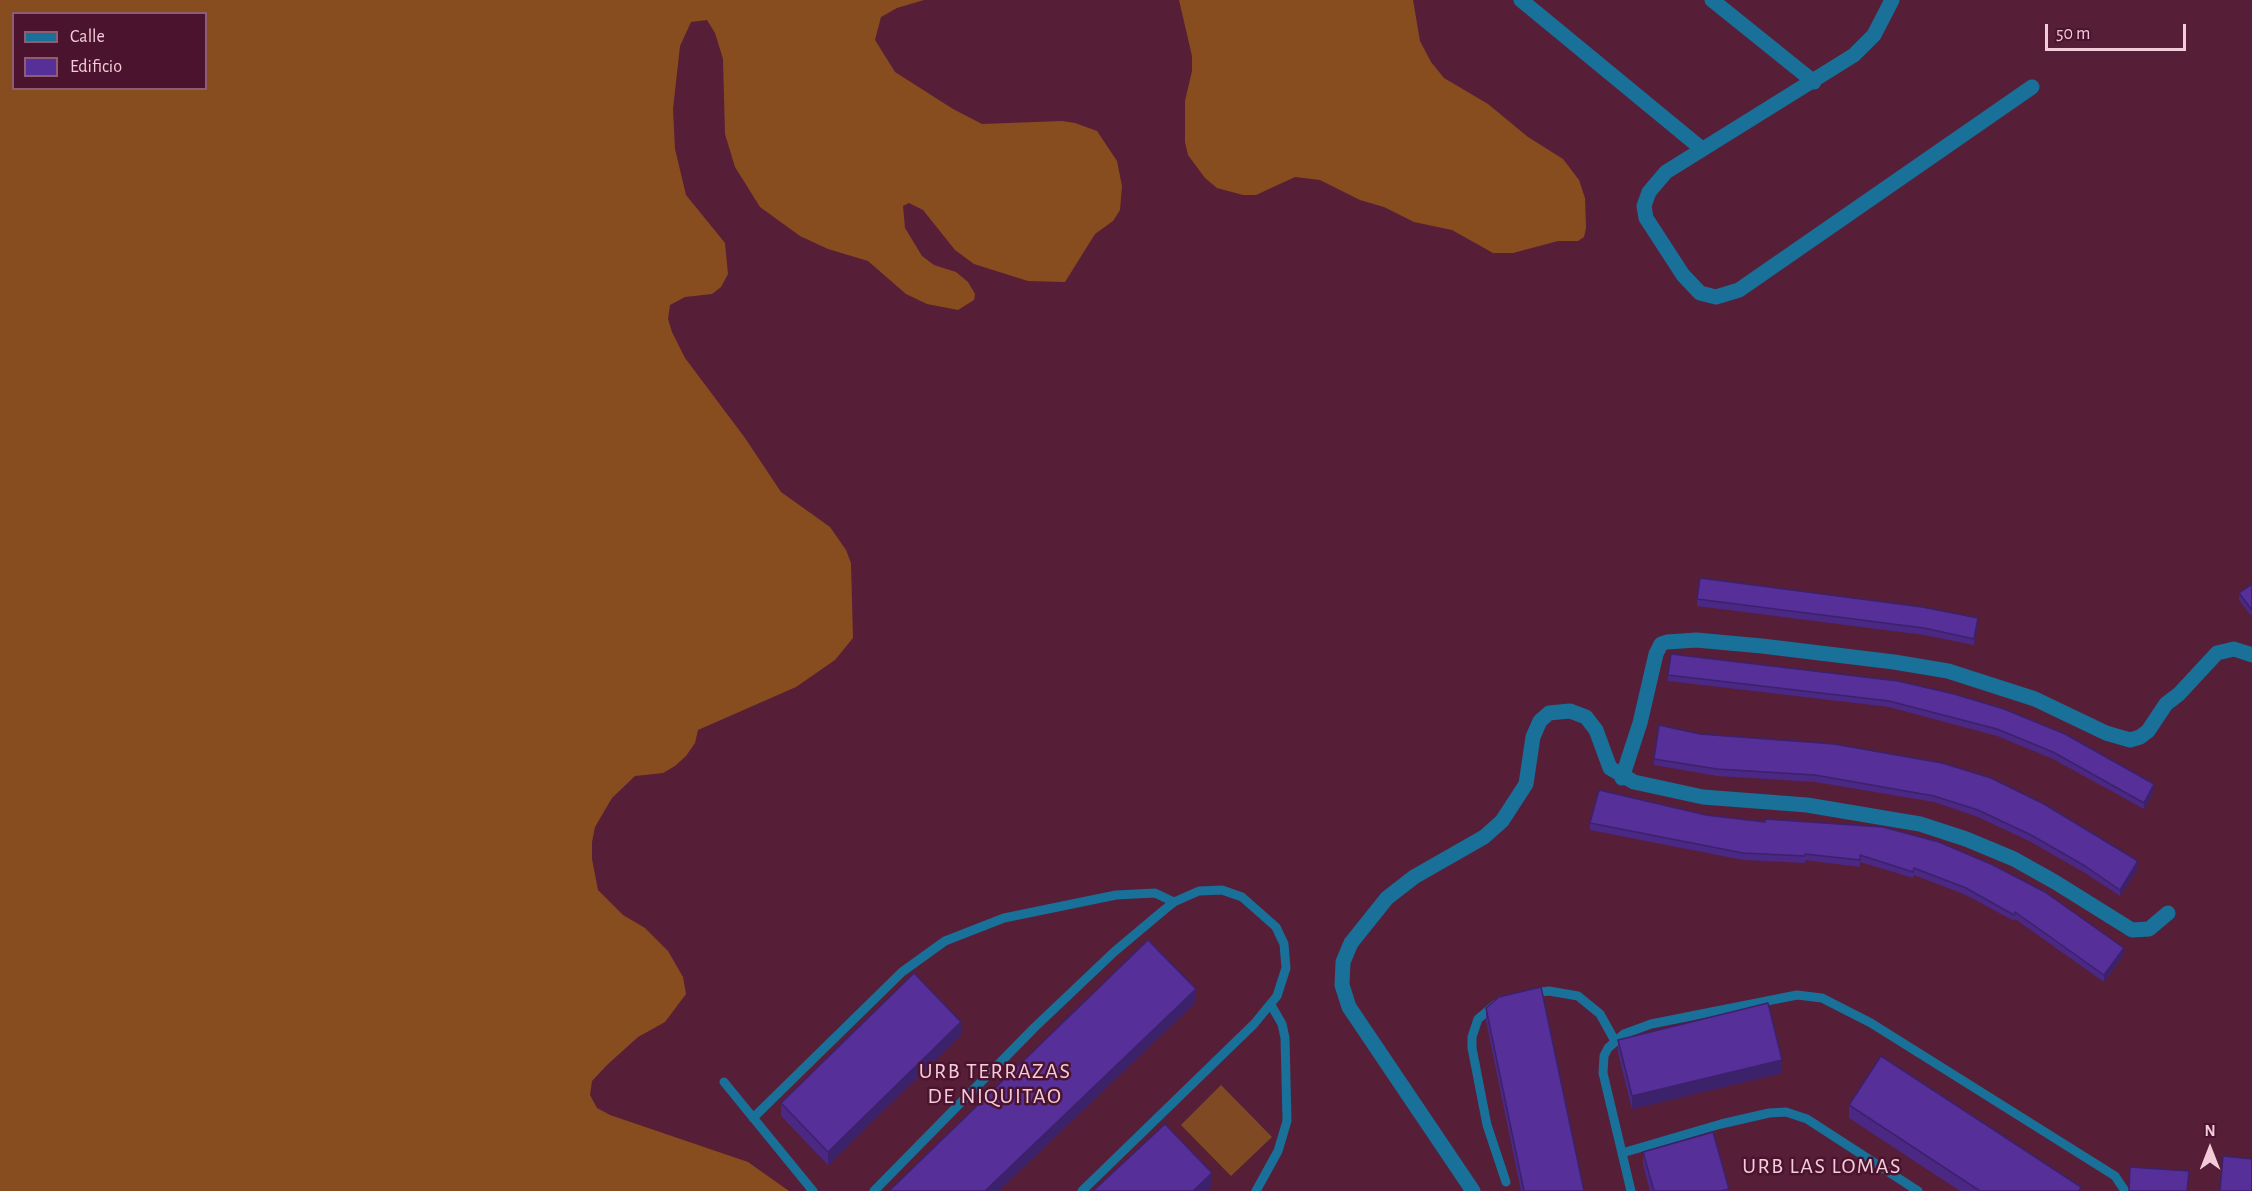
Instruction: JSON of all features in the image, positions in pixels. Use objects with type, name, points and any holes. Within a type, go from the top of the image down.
[{"type":"street","points":[[1521,0],[1702,149]]},
{"type":"street","points":[[1712,0],[1814,82]]},
{"type":"street","points":[[1892,0],[1881,25],[1865,46],[1814,82],[1755,115],[1702,149],[1656,182],[1649,192],[1644,211],[1650,225],[1692,287],[1707,296],[1722,296],[1748,284],[2032,87]]},
{"type":"street","points":[[1622,778],[1640,723],[1656,654],[1661,644],[1667,642],[1696,640],[1762,646],[1948,671],[2035,699],[2106,733],[2130,740],[2140,737],[2148,730],[2166,704],[2217,653],[2234,649],[2252,656]]},
{"type":"street","points":[[1473,1191],[1349,1007],[1342,985],[1342,970],[1346,952],[1376,910],[1399,887],[1484,837],[1502,821],[1526,784],[1533,737],[1543,717],[1563,710],[1586,717],[1596,730],[1610,768],[1622,778],[1704,797],[1807,805],[1920,824],[1966,838],[2014,860],[2055,882],[2132,930],[2149,929],[2168,913]]},
{"type":"lane","points":[[874,1191],[1035,1027],[1114,952],[1174,902],[1199,891],[1222,890],[1242,897],[1276,927],[1284,944],[1287,961],[1282,987],[1271,1005],[1082,1191]]},
{"type":"lane","points":[[753,1118],[902,972],[945,941],[1004,918],[1116,896],[1155,893],[1174,902]]},
{"type":"lane","points":[[1524,996],[1549,991],[1578,996],[1600,1014],[1616,1041]]},
{"type":"lane","points":[[1631,1191],[1602,1065],[1608,1048],[1636,1028],[1650,1023],[1797,995],[1821,998],[1871,1023],[2115,1176],[2125,1191]]},
{"type":"lane","points":[[1505,1001],[1489,1008],[1478,1019],[1472,1037],[1472,1048],[1484,1113],[1506,1182]]},
{"type":"lane","points":[[1256,1191],[1278,1151],[1287,1122],[1285,1038],[1282,1024],[1271,1005]]},
{"type":"lane","points":[[724,1082],[813,1191]]},
{"type":"lane","points":[[1622,1153],[1721,1124],[1768,1113],[1786,1112],[1807,1119],[1918,1191]]},
{"type":"shaded area","points":[[0,0],[924,0],[897,8],[881,17],[875,40],[895,72],[953,109],[982,124],[1062,121],[1097,131],[1117,161],[1122,186],[1120,210],[1113,221],[1095,234],[1065,282],[1028,281],[974,264],[955,250],[923,210],[909,203],[903,206],[905,228],[922,256],[934,265],[956,272],[968,282],[975,294],[974,300],[958,310],[927,304],[906,294],[868,261],[828,249],[800,236],[760,207],[735,167],[725,134],[723,59],[715,33],[707,20],[691,22],[680,46],[673,109],[675,149],[686,195],[725,243],[728,274],[721,287],[712,294],[685,297],[670,305],[668,319],[685,358],[745,438],[781,492],[830,527],[846,550],[851,563],[853,638],[835,660],[796,687],[698,730],[695,743],[675,766],[663,773],[635,776],[612,798],[595,827],[592,859],[598,890],[623,915],[645,928],[668,951],[683,977],[686,994],[665,1022],[638,1037],[607,1065],[592,1081],[590,1095],[597,1108],[610,1115],[748,1162],[789,1191],[0,1191]]},
{"type":"shaded area","points":[[1179,0],[1413,0],[1420,41],[1431,62],[1444,78],[1488,104],[1528,137],[1563,159],[1579,180],[1585,198],[1584,237],[1578,241],[1558,241],[1513,253],[1493,253],[1452,230],[1414,222],[1384,207],[1360,200],[1320,180],[1295,177],[1256,195],[1243,195],[1217,188],[1205,178],[1188,155],[1185,142],[1185,101],[1192,71],[1192,56]]},
{"type":"shaded area","points":[[1221,1085],[1272,1137],[1231,1176],[1181,1125]]},
{"type":"building","points":[[1700,578],[1922,607],[1978,618],[1974,639],[1924,628],[1697,599]]},
{"type":"building","points":[[2252,584],[2252,610],[2239,593]]},
{"type":"building","points":[[1671,654],[1898,681],[1954,694],[2004,709],[2065,734],[2154,784],[2144,803],[2053,752],[1997,729],[1889,701],[1668,675]]},
{"type":"building","points":[[1659,725],[1700,734],[1834,744],[1942,763],[1991,778],[2044,804],[2138,861],[2120,890],[2085,866],[2031,835],[1978,810],[1934,796],[1815,775],[1717,769],[1654,759]]},
{"type":"building","points":[[1599,790],[1706,815],[1765,822],[1765,819],[1883,827],[1939,842],[1993,865],[2045,892],[2124,948],[2104,975],[2015,912],[2014,915],[1966,888],[1914,868],[1913,872],[1860,855],[1860,860],[1805,854],[1805,856],[1743,853],[1590,823]]},
{"type":"building","points":[[1148,940],[1196,989],[985,1191],[889,1191]]},
{"type":"building","points":[[914,973],[961,1022],[828,1152],[781,1103]]},
{"type":"building","points":[[1541,987],[1584,1191],[1524,1191],[1486,1008],[1499,997]]},
{"type":"building","points":[[1768,1003],[1782,1060],[1632,1096],[1618,1040]]},
{"type":"building","points":[[1881,1056],[2081,1187],[2079,1191],[1980,1191],[1849,1105]]},
{"type":"building","points":[[1165,1124],[1212,1173],[1193,1191],[1093,1191]]},
{"type":"building","points":[[1713,1132],[1729,1189],[1654,1191],[1643,1152]]},
{"type":"building","points":[[2223,1156],[2252,1159],[2252,1191],[2220,1191]]},
{"type":"building","points":[[2130,1167],[2189,1171],[2187,1191],[2129,1191]]},
{"type":"district","name":"URB TERRAZAS DE NIQUITAO","points":[[995,1084]]},
{"type":"district","name":"URB LAS LOMAS","points":[[1822,1166]]}]
